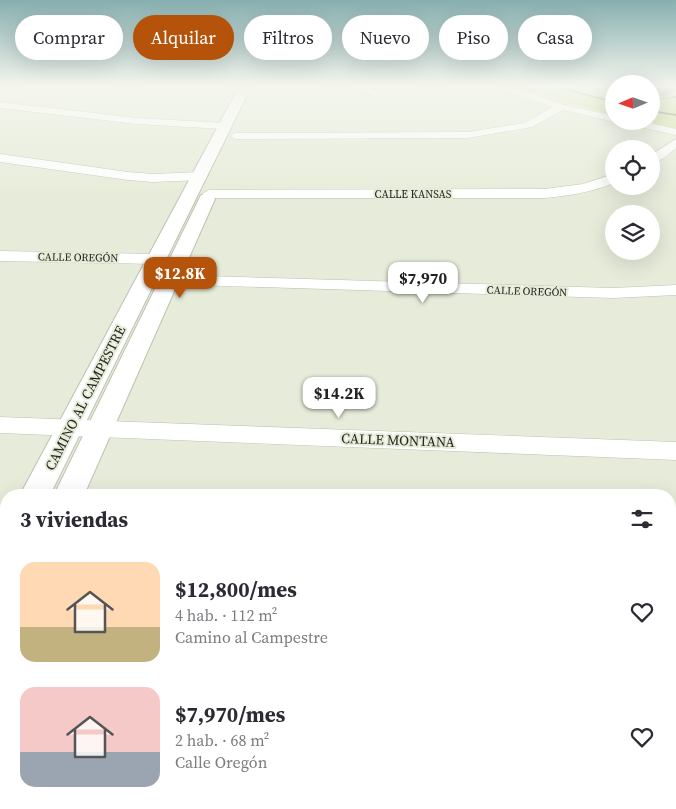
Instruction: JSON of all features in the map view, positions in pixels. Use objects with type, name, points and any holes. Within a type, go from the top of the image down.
[{"type":"street","points":[[172,125],[230,131],[468,135],[526,125]]},
{"type":"street","name":"CAMINO AL CAMPESTRE","points":[[230,131],[232,125]]},
{"type":"street","name":"CAMINO AL CAMPESTRE","points":[[72,489],[169,280],[204,185],[234,125]]},
{"type":"street","points":[[660,128],[676,132]]},
{"type":"street","points":[[660,154],[676,142]]},
{"type":"street","name":"CALLE KANSAS","points":[[0,158],[204,185],[534,194],[562,193],[585,189],[605,181]]},
{"type":"street","name":"CAMINO AL CAMPESTRE","points":[[38,489],[157,259],[204,185]]},
{"type":"street","name":"CALLE OREGÓN","points":[[0,256],[157,259]]},
{"type":"street","name":"CALLE OREGÓN","points":[[169,280],[613,293],[676,290]]},
{"type":"street","name":"CALLE MONTANA","points":[[0,425],[676,451]]},
{"type":"green space","points":[[660,125],[676,125],[676,130],[660,126]]}]
